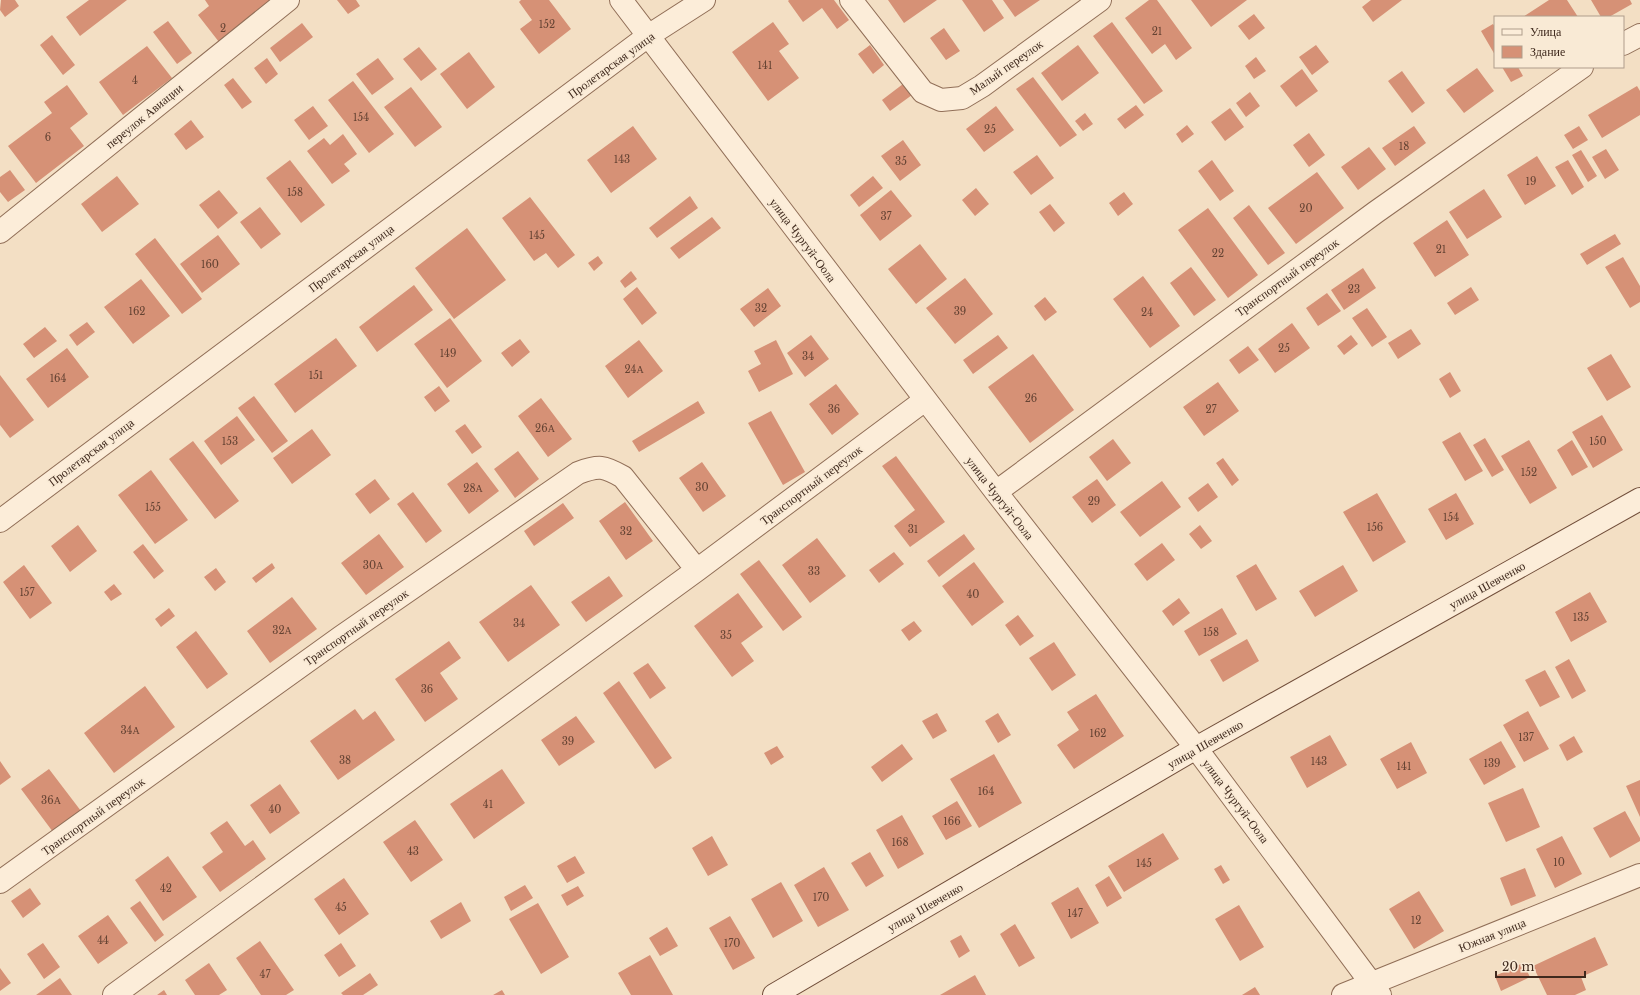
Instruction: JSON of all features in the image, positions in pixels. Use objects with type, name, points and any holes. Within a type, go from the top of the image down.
[{"type":"street","name":"переулок Авиации","points":[[0,232],[288,0]]},
{"type":"street","name":"улица Чургуй-Оола","points":[[621,0],[925,400],[1196,748],[1376,990]]},
{"type":"street","name":"Пролетарская улица","points":[[0,521],[648,36],[704,0]]},
{"type":"street","name":"Малый переулок","points":[[851,0],[923,92],[941,100],[962,98],[982,86],[1100,0]]},
{"type":"street","points":[[1624,43],[1640,35]]},
{"type":"street","name":"Транспортный переулок","points":[[996,492],[1370,217],[1581,68]]},
{"type":"street","name":"Транспортный переулок","points":[[114,995],[698,570],[925,400]]},
{"type":"street","name":"Транспортный переулок","points":[[0,882],[341,637],[578,472],[594,467],[610,470],[623,477],[698,570]]},
{"type":"street","name":"улица Шевченко","points":[[774,995],[1196,748],[1640,500]]},
{"type":"street","name":"Южная улица","points":[[1343,995],[1376,990],[1640,875]]},
{"type":"building","points":[[1,0],[15,0],[19,6],[5,17],[0,10]]},
{"type":"building","points":[[89,0],[127,0],[80,36],[66,17]]},
{"type":"building","points":[[205,0],[275,0],[219,42],[198,15],[209,6]]},
{"type":"building","points":[[337,0],[356,0],[360,6],[348,14]]},
{"type":"building","points":[[521,0],[549,0],[571,29],[539,54],[520,29],[532,20],[519,2]]},
{"type":"building","points":[[834,0],[849,20],[837,29],[822,8],[803,22],[788,1]]},
{"type":"building","points":[[888,0],[937,0],[904,23]]},
{"type":"building","points":[[962,0],[992,0],[1004,18],[984,32]]},
{"type":"building","points":[[1003,0],[1040,0],[1015,17]]},
{"type":"building","points":[[1149,0],[1157,0],[1192,48],[1176,60],[1165,44],[1152,54],[1125,18]]},
{"type":"building","points":[[1191,0],[1247,0],[1211,27]]},
{"type":"building","points":[[1371,0],[1402,0],[1373,22],[1362,7]]},
{"type":"building","points":[[1549,0],[1567,0],[1577,16],[1525,16]]},
{"type":"building","points":[[1591,0],[1630,0],[1632,4],[1611,16],[1600,16]]},
{"type":"building","points":[[1254,14],[1265,28],[1249,40],[1238,26]]},
{"type":"building","points":[[168,21],[192,53],[177,64],[153,32]]},
{"type":"building","points":[[773,22],[789,44],[779,51],[799,78],[768,101],[732,52]]},
{"type":"building","points":[[1112,22],[1163,91],[1144,104],[1093,36]]},
{"type":"building","points":[[302,23],[313,37],[280,62],[270,48]]},
{"type":"building","points":[[1493,24],[1494,26],[1494,53],[1481,31]]},
{"type":"building","points":[[944,28],[960,51],[946,60],[930,38]]},
{"type":"building","points":[[52,35],[75,65],[63,75],[40,45]]},
{"type":"building","points":[[870,45],[884,65],[873,74],[858,54]]},
{"type":"building","points":[[1078,45],[1099,73],[1062,101],[1041,73]]},
{"type":"building","points":[[1316,45],[1329,62],[1312,75],[1299,57]]},
{"type":"building","points":[[147,46],[172,78],[123,115],[99,82]]},
{"type":"building","points":[[419,47],[437,69],[421,81],[403,59]]},
{"type":"building","points":[[469,52],[495,87],[467,109],[440,74]]},
{"type":"building","points":[[1256,57],[1266,71],[1254,79],[1245,66]]},
{"type":"building","points":[[267,58],[278,74],[266,84],[254,68]]},
{"type":"building","points":[[378,58],[394,79],[372,95],[356,74]]},
{"type":"building","points":[[1477,68],[1494,91],[1464,113],[1446,90]]},
{"type":"building","points":[[1503,68],[1519,68],[1523,76],[1511,82]]},
{"type":"building","points":[[1302,69],[1318,91],[1296,107],[1280,86]]},
{"type":"building","points":[[1402,71],[1425,103],[1412,113],[1388,81]]},
{"type":"building","points":[[1033,77],[1077,135],[1060,147],[1016,89]]},
{"type":"building","points":[[233,78],[252,102],[242,109],[224,85]]},
{"type":"building","points":[[353,81],[394,134],[369,153],[328,100]]},
{"type":"building","points":[[903,84],[912,95],[890,111],[882,100]]},
{"type":"building","points":[[67,85],[88,114],[70,128],[84,146],[36,183],[8,146],[52,113],[44,102]]},
{"type":"building","points":[[1637,86],[1640,91],[1640,115],[1602,138],[1588,115]]},
{"type":"building","points":[[411,87],[442,127],[415,147],[384,107]]},
{"type":"building","points":[[1250,92],[1260,106],[1246,117],[1236,103]]},
{"type":"building","points":[[1136,105],[1144,115],[1125,129],[1117,119]]},
{"type":"building","points":[[313,106],[328,126],[309,140],[294,120]]},
{"type":"building","points":[[996,106],[1014,130],[984,152],[966,129]]},
{"type":"building","points":[[1230,108],[1244,127],[1225,141],[1211,122]]},
{"type":"building","points":[[1085,113],[1093,124],[1083,131],[1075,121]]},
{"type":"building","points":[[191,120],[204,137],[186,150],[174,134]]},
{"type":"building","points":[[1187,125],[1194,134],[1182,143],[1176,134]]},
{"type":"building","points":[[633,126],[657,159],[611,193],[587,160]]},
{"type":"building","points":[[1414,126],[1426,143],[1395,166],[1382,148]]},
{"type":"building","points":[[1579,126],[1588,140],[1573,149],[1564,135]]},
{"type":"building","points":[[1309,133],[1325,155],[1309,167],[1293,145]]},
{"type":"building","points":[[343,134],[357,154],[344,164],[350,171],[332,184],[307,151],[324,138],[330,145]]},
{"type":"building","points":[[903,140],[921,165],[900,181],[881,156]]},
{"type":"building","points":[[1369,147],[1386,169],[1358,190],[1341,167]]},
{"type":"building","points":[[1606,149],[1619,170],[1605,179],[1592,157]]},
{"type":"building","points":[[1581,150],[1597,176],[1588,182],[1572,155]]},
{"type":"building","points":[[1037,155],[1054,178],[1031,195],[1013,172]]},
{"type":"building","points":[[1537,156],[1556,186],[1525,205],[1507,175]]},
{"type":"building","points":[[290,160],[325,205],[301,223],[266,178]]},
{"type":"building","points":[[1212,160],[1234,191],[1220,201],[1198,171]]},
{"type":"building","points":[[1568,160],[1584,187],[1572,195],[1555,167]]},
{"type":"building","points":[[10,170],[25,190],[8,202],[0,192],[0,177]]},
{"type":"building","points":[[1317,172],[1344,208],[1296,244],[1268,208]]},
{"type":"building","points":[[117,176],[139,204],[102,232],[81,204]]},
{"type":"building","points":[[873,176],[883,188],[859,207],[850,195]]},
{"type":"building","points":[[976,188],[989,204],[975,216],[962,200]]},
{"type":"building","points":[[1484,189],[1502,217],[1467,239],[1449,212]]},
{"type":"building","points":[[219,190],[238,213],[218,229],[199,205]]},
{"type":"building","points":[[891,190],[912,216],[880,241],[860,215]]},
{"type":"building","points":[[1124,192],[1133,204],[1118,216],[1109,203]]},
{"type":"building","points":[[690,196],[698,208],[657,238],[649,228]]},
{"type":"building","points":[[530,197],[575,255],[558,268],[546,253],[534,261],[502,218]]},
{"type":"building","points":[[1050,204],[1065,223],[1054,232],[1039,212]]},
{"type":"building","points":[[1249,205],[1285,253],[1268,265],[1233,218]]},
{"type":"building","points":[[260,207],[281,234],[261,249],[240,222]]},
{"type":"building","points":[[1208,208],[1258,275],[1228,298],[1178,230]]},
{"type":"building","points":[[712,217],[721,228],[679,259],[670,248]]},
{"type":"building","points":[[1447,220],[1469,255],[1435,277],[1413,243]]},
{"type":"building","points":[[467,228],[506,280],[454,319],[415,268]]},
{"type":"building","points":[[1615,234],[1621,244],[1587,265],[1580,254]]},
{"type":"building","points":[[218,235],[240,264],[202,293],[180,264]]},
{"type":"building","points":[[155,238],[202,299],[182,314],[135,254]]},
{"type":"building","points":[[920,244],[947,279],[916,304],[888,269]]},
{"type":"building","points":[[598,256],[603,263],[594,271],[588,263]]},
{"type":"building","points":[[1623,257],[1640,286],[1640,302],[1630,308],[1605,267]]},
{"type":"building","points":[[1191,267],[1216,300],[1194,316],[1170,283]]},
{"type":"building","points":[[1363,268],[1376,288],[1344,310],[1331,290]]},
{"type":"building","points":[[631,271],[637,279],[625,288],[620,281]]},
{"type":"building","points":[[1143,276],[1180,326],[1150,348],[1113,299]]},
{"type":"building","points":[[965,278],[993,314],[955,344],[926,308]]},
{"type":"building","points":[[141,279],[170,316],[133,344],[104,307]]},
{"type":"building","points":[[414,285],[433,310],[377,352],[359,327]]},
{"type":"building","points":[[637,287],[657,313],[642,325],[623,299]]},
{"type":"building","points":[[1471,287],[1479,300],[1455,315],[1447,303]]},
{"type":"building","points":[[768,288],[781,306],[754,327],[740,309]]},
{"type":"building","points":[[1327,293],[1341,311],[1318,326],[1306,308]]},
{"type":"building","points":[[1045,297],[1057,312],[1045,321],[1034,306]]},
{"type":"building","points":[[1367,308],[1387,337],[1372,347],[1352,318]]},
{"type":"building","points":[[450,318],[482,361],[447,388],[414,344]]},
{"type":"building","points":[[87,322],[95,332],[77,346],[69,335]]},
{"type":"building","points":[[1292,323],[1310,348],[1275,373],[1258,349]]},
{"type":"building","points":[[45,327],[57,341],[34,358],[23,344]]},
{"type":"building","points":[[1411,329],[1421,344],[1398,359],[1388,343]]},
{"type":"building","points":[[811,335],[829,359],[805,377],[787,353]]},
{"type":"building","points":[[998,335],[1008,348],[973,374],[963,360]]},
{"type":"building","points":[[1351,335],[1358,344],[1344,355],[1337,346]]},
{"type":"building","points":[[336,338],[357,366],[295,413],[274,384]]},
{"type":"building","points":[[520,339],[530,352],[512,367],[501,353]]},
{"type":"building","points":[[639,340],[663,371],[628,398],[605,366]]},
{"type":"building","points":[[776,340],[793,374],[759,392],[748,371],[761,364],[754,351]]},
{"type":"building","points":[[1248,346],[1259,360],[1239,374],[1229,360]]},
{"type":"building","points":[[67,348],[89,377],[48,408],[26,379]]},
{"type":"building","points":[[1033,354],[1074,410],[1030,443],[988,387]]},
{"type":"building","points":[[1611,354],[1631,387],[1607,401],[1587,368]]},
{"type":"building","points":[[1450,372],[1461,391],[1450,398],[1439,379]]},
{"type":"building","points":[[0,375],[34,420],[10,438],[0,425]]},
{"type":"building","points":[[1218,382],[1239,411],[1204,436],[1183,407]]},
{"type":"building","points":[[836,384],[859,414],[832,435],[809,404]]},
{"type":"building","points":[[439,386],[450,401],[435,412],[424,397]]},
{"type":"building","points":[[254,396],[288,441],[272,453],[238,408]]},
{"type":"building","points":[[541,398],[572,439],[548,457],[518,416]]},
{"type":"building","points":[[698,401],[705,413],[639,452],[632,441]]},
{"type":"building","points":[[771,411],[805,472],[783,485],[748,423]]},
{"type":"building","points":[[1602,415],[1623,450],[1593,468],[1572,432]]},
{"type":"building","points":[[237,416],[255,440],[221,465],[204,441]]},
{"type":"building","points":[[465,424],[482,447],[472,454],[455,431]]},
{"type":"building","points":[[312,429],[331,455],[292,484],[273,458]]},
{"type":"building","points":[[1460,432],[1483,471],[1465,481],[1442,442]]},
{"type":"building","points":[[1485,438],[1504,470],[1492,477],[1473,445]]},
{"type":"building","points":[[1113,439],[1131,463],[1107,481],[1089,457]]},
{"type":"building","points":[[1529,440],[1557,488],[1530,504],[1501,456]]},
{"type":"building","points":[[1572,440],[1588,467],[1572,476],[1557,450]]},
{"type":"building","points":[[193,441],[239,501],[215,519],[169,459]]},
{"type":"building","points":[[518,451],[539,479],[515,498],[494,469]]},
{"type":"building","points":[[896,456],[945,522],[910,547],[894,526],[915,510],[882,466]]},
{"type":"building","points":[[1223,458],[1239,480],[1232,486],[1216,463]]},
{"type":"building","points":[[477,462],[499,491],[469,514],[447,484]]},
{"type":"building","points":[[702,462],[726,496],[703,512],[679,478]]},
{"type":"building","points":[[151,470],[188,520],[155,544],[118,495]]},
{"type":"building","points":[[375,479],[390,499],[370,514],[355,494]]},
{"type":"building","points":[[1097,479],[1116,505],[1092,523],[1072,497]]},
{"type":"building","points":[[1162,481],[1181,507],[1140,537],[1120,512]]},
{"type":"building","points":[[1208,483],[1218,497],[1198,512],[1188,498]]},
{"type":"building","points":[[413,492],[442,531],[426,543],[397,504]]},
{"type":"building","points":[[1377,493],[1406,542],[1373,562],[1343,512]]},
{"type":"building","points":[[1456,493],[1474,524],[1446,540],[1428,509]]},
{"type":"building","points":[[625,502],[653,541],[626,560],[599,521]]},
{"type":"building","points":[[563,503],[574,518],[534,546],[524,531]]},
{"type":"building","points":[[78,525],[97,551],[70,572],[51,546]]},
{"type":"building","points":[[1200,525],[1212,541],[1201,549],[1189,534]]},
{"type":"building","points":[[379,534],[404,567],[366,595],[341,563]]},
{"type":"building","points":[[964,534],[975,549],[939,577],[927,561]]},
{"type":"building","points":[[817,538],[846,576],[810,603],[782,565]]},
{"type":"building","points":[[1162,543],[1175,560],[1147,581],[1134,564]]},
{"type":"building","points":[[143,544],[164,571],[154,579],[133,552]]},
{"type":"building","points":[[894,552],[904,564],[879,583],[869,570]]},
{"type":"building","points":[[759,560],[802,617],[783,631],[740,574]]},
{"type":"building","points":[[974,562],[1004,602],[972,626],[942,586]]},
{"type":"building","points":[[272,563],[275,568],[256,583],[252,578]]},
{"type":"building","points":[[1256,564],[1277,599],[1256,611],[1236,576]]},
{"type":"building","points":[[24,565],[52,603],[30,619],[3,582]]},
{"type":"building","points":[[1343,565],[1358,591],[1315,617],[1299,591]]},
{"type":"building","points":[[216,568],[226,582],[215,591],[204,577]]},
{"type":"building","points":[[609,576],[623,596],[586,622],[571,602]]},
{"type":"building","points":[[114,584],[122,594],[111,601],[104,592]]},
{"type":"building","points":[[531,585],[560,625],[508,662],[479,622]]},
{"type":"building","points":[[1590,592],[1607,622],[1571,642],[1555,612]]},
{"type":"building","points":[[738,593],[763,627],[741,643],[754,661],[732,677],[694,626]]},
{"type":"building","points":[[292,597],[317,629],[270,663],[247,631]]},
{"type":"building","points":[[1179,598],[1190,613],[1173,626],[1162,611]]},
{"type":"building","points":[[169,608],[175,616],[161,627],[155,619]]},
{"type":"building","points":[[1222,608],[1237,634],[1199,656],[1184,631]]},
{"type":"building","points":[[1018,615],[1034,636],[1020,646],[1005,625]]},
{"type":"building","points":[[914,621],[922,631],[909,641],[901,630]]},
{"type":"building","points":[[196,631],[228,674],[207,689],[176,647]]},
{"type":"building","points":[[1247,639],[1259,661],[1223,682],[1210,660]]},
{"type":"building","points":[[449,641],[461,658],[440,673],[458,699],[425,722],[395,679]]},
{"type":"building","points":[[1054,642],[1076,675],[1052,691],[1029,658]]},
{"type":"building","points":[[1569,659],[1586,691],[1572,699],[1555,667]]},
{"type":"building","points":[[648,663],[666,688],[650,699],[633,673]]},
{"type":"building","points":[[1545,670],[1560,697],[1540,707],[1525,680]]},
{"type":"building","points":[[619,681],[672,758],[655,769],[603,693]]},
{"type":"building","points":[[145,686],[175,727],[114,773],[84,733]]},
{"type":"building","points":[[1096,694],[1124,736],[1074,769],[1057,745],[1079,730],[1067,712]]},
{"type":"building","points":[[355,709],[363,720],[375,711],[395,740],[338,780],[310,741]]},
{"type":"building","points":[[1528,711],[1549,749],[1524,762],[1503,725]]},
{"type":"building","points":[[937,713],[947,731],[933,739],[922,721]]},
{"type":"building","points":[[998,713],[1011,735],[998,743],[985,721]]},
{"type":"building","points":[[576,716],[595,742],[559,766],[541,740]]},
{"type":"building","points":[[1330,735],[1347,765],[1307,788],[1290,757]]},
{"type":"building","points":[[1574,736],[1583,752],[1567,761],[1559,745]]},
{"type":"building","points":[[1501,741],[1516,767],[1484,785],[1469,759]]},
{"type":"building","points":[[1411,742],[1427,773],[1397,789],[1380,759]]},
{"type":"building","points":[[902,744],[913,759],[882,782],[871,767]]},
{"type":"building","points":[[777,746],[784,757],[771,765],[764,753]]},
{"type":"building","points":[[994,754],[1022,803],[979,828],[950,779]]},
{"type":"building","points":[[0,761],[11,777],[0,785]]},
{"type":"building","points":[[49,769],[81,811],[53,832],[21,789]]},
{"type":"building","points":[[502,769],[525,803],[474,839],[450,804]]},
{"type":"building","points":[[1640,780],[1640,817],[1626,786]]},
{"type":"building","points":[[280,784],[300,813],[270,834],[250,805]]},
{"type":"building","points":[[1523,788],[1540,827],[1506,842],[1488,803]]},
{"type":"building","points":[[957,801],[972,826],[946,840],[932,816]]},
{"type":"building","points":[[1625,811],[1640,838],[1640,841],[1610,858],[1593,828]]},
{"type":"building","points":[[902,815],[924,854],[898,869],[876,830]]},
{"type":"building","points":[[415,820],[443,860],[411,882],[383,842]]},
{"type":"building","points":[[227,821],[245,846],[253,840],[266,859],[220,892],[202,867],[223,852],[210,833]]},
{"type":"building","points":[[1163,833],[1179,859],[1124,892],[1108,866]]},
{"type":"building","points":[[712,836],[728,865],[708,876],[692,848]]},
{"type":"building","points":[[1562,836],[1582,874],[1555,888],[1536,849]]},
{"type":"building","points":[[870,852],[884,876],[866,887],[851,863]]},
{"type":"building","points":[[168,856],[197,897],[163,921],[135,880]]},
{"type":"building","points":[[575,856],[585,873],[567,883],[557,866]]},
{"type":"building","points":[[1221,865],[1230,880],[1223,884],[1214,869]]},
{"type":"building","points":[[824,867],[849,910],[818,927],[794,885]]},
{"type":"building","points":[[1525,868],[1536,896],[1511,906],[1500,878]]},
{"type":"building","points":[[1109,876],[1122,898],[1107,907],[1095,885]]},
{"type":"building","points":[[344,878],[369,914],[339,935],[314,899]]},
{"type":"building","points":[[781,882],[803,921],[773,938],[751,899]]},
{"type":"building","points":[[525,885],[533,898],[511,911],[504,897]]},
{"type":"building","points":[[578,886],[584,896],[567,906],[561,895]]},
{"type":"building","points":[[1078,887],[1099,923],[1071,939],[1051,903]]},
{"type":"building","points":[[30,888],[41,904],[23,918],[11,901]]},
{"type":"building","points":[[1419,891],[1444,931],[1414,949],[1389,909]]},
{"type":"building","points":[[140,901],[164,935],[155,942],[130,908]]},
{"type":"building","points":[[461,902],[471,921],[441,939],[430,921]]},
{"type":"building","points":[[538,903],[569,957],[541,974],[509,919]]},
{"type":"building","points":[[1239,905],[1264,947],[1240,961],[1215,919]]},
{"type":"building","points":[[108,915],[128,943],[98,964],[78,936]]},
{"type":"building","points":[[730,916],[755,958],[733,970],[709,928]]},
{"type":"building","points":[[1015,924],[1035,958],[1019,967],[1000,934]]},
{"type":"building","points":[[667,927],[678,946],[660,956],[649,938]]},
{"type":"building","points":[[961,935],[970,951],[959,958],[950,941]]},
{"type":"building","points":[[1595,937],[1608,965],[1581,977],[1586,990],[1575,995],[1547,995],[1533,966]]},
{"type":"building","points":[[260,941],[294,990],[286,995],[261,995],[236,958]]},
{"type":"building","points":[[43,943],[60,967],[44,979],[27,954]]},
{"type":"building","points":[[341,943],[356,966],[339,977],[324,955]]},
{"type":"building","points":[[650,955],[673,995],[631,995],[618,973]]},
{"type":"building","points":[[209,963],[227,990],[219,995],[195,995],[185,980]]},
{"type":"building","points":[[1523,963],[1530,977],[1501,991],[1495,976]]},
{"type":"building","points":[[0,968],[11,983],[0,991]]},
{"type":"building","points":[[370,973],[378,985],[363,995],[343,995],[341,993]]},
{"type":"building","points":[[975,975],[986,995],[940,995]]},
{"type":"building","points":[[60,978],[72,995],[36,995]]},
{"type":"building","points":[[1255,987],[1260,995],[1242,995]]},
{"type":"building","points":[[164,990],[167,995],[157,995]]},
{"type":"building","points":[[502,990],[505,995],[493,995]]}]
